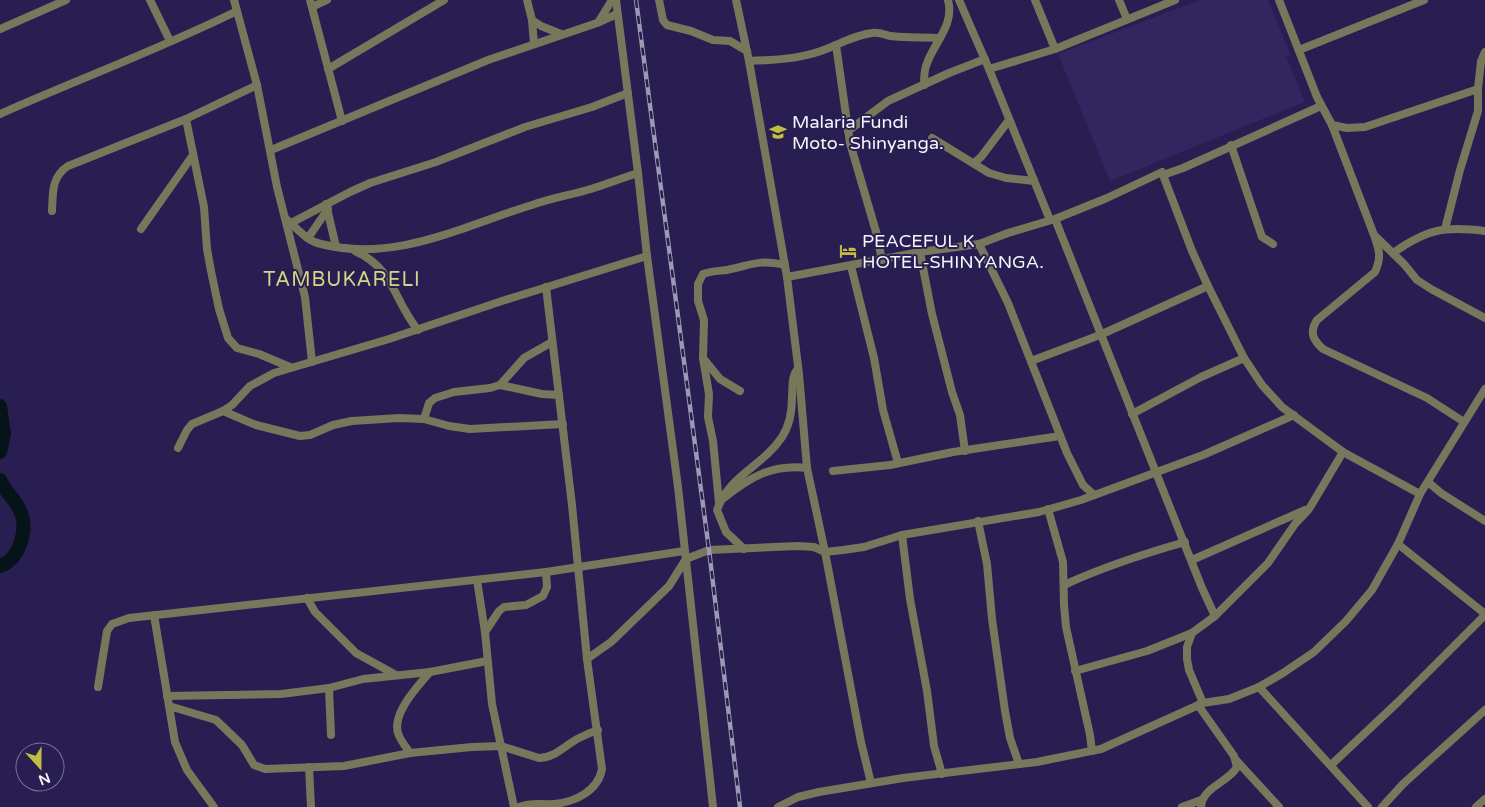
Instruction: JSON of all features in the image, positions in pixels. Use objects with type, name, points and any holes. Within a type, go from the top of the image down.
[{"type":"street","points":[[0,29],[66,0]]},
{"type":"street","points":[[150,0],[170,41]]},
{"type":"street","points":[[234,0],[257,85],[305,297],[312,362]]},
{"type":"street","points":[[327,0],[311,4],[342,121]]},
{"type":"street","points":[[328,69],[444,0]]},
{"type":"street","points":[[527,0],[532,20],[534,44]]},
{"type":"street","points":[[614,0],[618,14],[647,256],[668,408],[713,807]]},
{"type":"street","points":[[597,23],[614,0]]},
{"type":"street","points":[[658,0],[663,20],[667,25],[691,31],[713,40],[730,41],[747,51]]},
{"type":"street","points":[[736,0],[749,61],[787,277],[807,468],[871,783]]},
{"type":"street","points":[[924,85],[926,66],[946,29],[950,8],[948,0]]},
{"type":"street","points":[[959,0],[1100,335],[1215,616]]},
{"type":"street","points":[[1035,0],[1054,48]]},
{"type":"street","points":[[1119,0],[1127,20]]},
{"type":"street","points":[[989,69],[1054,48],[1175,0]]},
{"type":"street","points":[[1279,0],[1321,106],[1332,125],[1374,235],[1380,261],[1375,272],[1317,320],[1313,326],[1312,335],[1315,341],[1324,349],[1427,398],[1464,422]]},
{"type":"street","points":[[1299,50],[1424,0]]},
{"type":"street","points":[[0,114],[238,12]]},
{"type":"street","points":[[271,150],[439,79],[618,14]]},
{"type":"street","points":[[532,20],[561,34]]},
{"type":"street","points":[[749,61],[778,60],[820,51],[871,33],[880,32],[890,36],[940,38]]},
{"type":"street","points":[[836,45],[852,150],[877,235],[882,260]]},
{"type":"street","points":[[1445,229],[1478,110],[1478,89],[1485,52]]},
{"type":"street","points":[[848,131],[888,101],[949,72],[985,59]]},
{"type":"street","points":[[52,211],[53,185],[64,169],[186,119],[257,85]]},
{"type":"street","points":[[1332,125],[1347,128],[1365,127],[1478,89]]},
{"type":"street","points":[[288,220],[327,206],[350,192],[383,178],[436,162],[516,130],[592,107],[628,93]]},
{"type":"street","points":[[1164,175],[1321,106]]},
{"type":"street","points":[[186,119],[204,207],[210,264],[219,309],[228,338],[237,348],[259,354],[290,367]]},
{"type":"street","points":[[974,162],[1009,120]]},
{"type":"street","points":[[932,138],[974,162],[990,174],[1034,181]]},
{"type":"street","points":[[1231,145],[1262,237],[1273,244]]},
{"type":"street","points":[[141,229],[193,155]]},
{"type":"street","points":[[787,277],[920,252],[979,244],[1052,220],[1107,198],[1162,172],[1192,251],[1208,286],[1244,358],[1262,385],[1282,407],[1343,452],[1420,494]]},
{"type":"street","points":[[288,220],[308,238],[321,244],[353,250],[399,248],[428,241],[533,204],[592,189],[638,173]]},
{"type":"street","points":[[308,238],[327,206]]},
{"type":"street","points":[[327,206],[336,247]]},
{"type":"street","points":[[1393,253],[1425,233],[1445,229],[1485,231]]},
{"type":"street","points":[[1374,235],[1417,280],[1485,318]]},
{"type":"street","points":[[979,244],[1008,302],[1060,436],[1083,485],[1094,495]]},
{"type":"street","points":[[353,250],[366,256],[388,277],[410,320],[418,330]]},
{"type":"street","points":[[920,252],[932,314],[952,392],[960,415],[965,451]]},
{"type":"street","points":[[178,448],[192,424],[223,411],[260,379],[290,367],[418,330],[546,287],[647,256]]},
{"type":"street","points":[[719,503],[713,441],[708,417],[709,394],[703,358],[704,320],[698,301],[700,279],[703,274],[758,262],[785,265]]},
{"type":"street","points":[[851,266],[874,358],[883,410],[898,464]]},
{"type":"street","points":[[1031,361],[1100,335],[1208,286]]},
{"type":"street","points":[[519,807],[527,804],[555,804],[581,796],[594,787],[602,769],[587,659],[579,568],[546,287]]},
{"type":"street","points":[[500,385],[524,358],[552,342]]},
{"type":"street","points":[[703,358],[720,379],[740,391]]},
{"type":"street","points":[[1132,414],[1201,377],[1244,358]]},
{"type":"street","points":[[744,549],[726,532],[716,510],[732,483],[772,450],[783,436],[790,422],[792,381],[798,368]]},
{"type":"street","points":[[424,418],[430,403],[443,395],[500,385],[542,394],[559,395]]},
{"type":"street","points":[[778,807],[798,797],[871,783],[1019,764],[1101,749],[1201,704],[1229,699],[1259,687],[1283,673],[1314,652],[1346,621],[1372,590],[1398,544],[1420,494],[1485,388]]},
{"type":"street","points":[[223,411],[256,425],[300,436],[310,435],[333,425],[352,421],[424,418],[470,430],[563,424]]},
{"type":"street","points":[[587,659],[611,642],[669,586],[686,560],[709,550],[798,546],[814,547],[825,552],[864,547],[902,535],[1048,509],[1094,495],[1203,456],[1294,415]]},
{"type":"street","points":[[833,471],[898,464],[1060,436]]},
{"type":"street","points":[[1075,671],[1147,651],[1192,633],[1215,616],[1268,563],[1294,524],[1309,508],[1343,452]]},
{"type":"street","points":[[719,503],[746,481],[766,472],[777,468],[793,466],[807,468]]},
{"type":"street","points":[[1428,482],[1441,493],[1485,521]]},
{"type":"street","points":[[1192,560],[1309,508]]},
{"type":"street","points":[[1048,509],[1063,562],[1066,627],[1092,751]]},
{"type":"street","points":[[978,521],[987,564],[992,619],[1005,711],[1010,738],[1019,764]]},
{"type":"street","points":[[902,535],[910,599],[927,691],[934,746],[942,774]]},
{"type":"street","points":[[1064,585],[1101,568],[1184,542]]},
{"type":"street","points":[[1331,765],[1405,696],[1485,615],[1398,544]]},
{"type":"street","points":[[98,687],[107,631],[112,624],[129,618],[579,568],[684,550]]},
{"type":"street","points":[[485,632],[499,610],[504,607],[526,605],[543,596],[547,587],[546,572]]},
{"type":"street","points":[[477,580],[485,632],[486,661],[492,704],[514,807]]},
{"type":"street","points":[[307,598],[316,612],[356,653],[396,675]]},
{"type":"street","points":[[154,615],[175,742],[191,776],[214,807]]},
{"type":"street","points":[[1192,633],[1187,648],[1187,659],[1201,704],[1236,760],[1278,807]]},
{"type":"street","points":[[166,696],[282,694],[329,688],[363,679],[430,672],[486,661]]},
{"type":"street","points":[[410,753],[398,734],[398,718],[410,697],[430,672]]},
{"type":"street","points":[[1259,687],[1368,807]]},
{"type":"street","points":[[329,688],[331,735]]},
{"type":"street","points":[[169,706],[216,720],[242,745],[254,765],[264,770],[344,766],[410,753],[472,746],[501,746],[539,758],[545,758],[580,737],[598,730]]},
{"type":"street","points":[[1382,807],[1403,784],[1485,710]]},
{"type":"street","points":[[1182,807],[1201,804],[1204,795],[1232,775],[1237,767],[1236,760]]},
{"type":"street","points":[[309,767],[311,807]]},
{"type":"street","points":[[1476,807],[1485,799]]},
{"type":"shaded area","points":[[1200,0],[1268,0],[1291,56],[1286,56],[1305,102],[1110,181],[1058,54]]},
{"type":"waterway","points":[[0,406],[4,434],[0,452]]},
{"type":"waterway","points":[[0,480],[14,500],[23,520],[22,536],[17,551],[7,563],[0,566]]},
{"type":"railway","points":[[636,0],[709,550],[740,807]]},
{"type":"place","name":"Malaria Fundi Moto- Shinyanga.","points":[[778,132]]},
{"type":"place","name":"PEACEFUL K HOTEL-SHINYANGA.","points":[[848,251]]},
{"type":"district","name":"TAMBUKARELI","points":[[342,279]]}]
